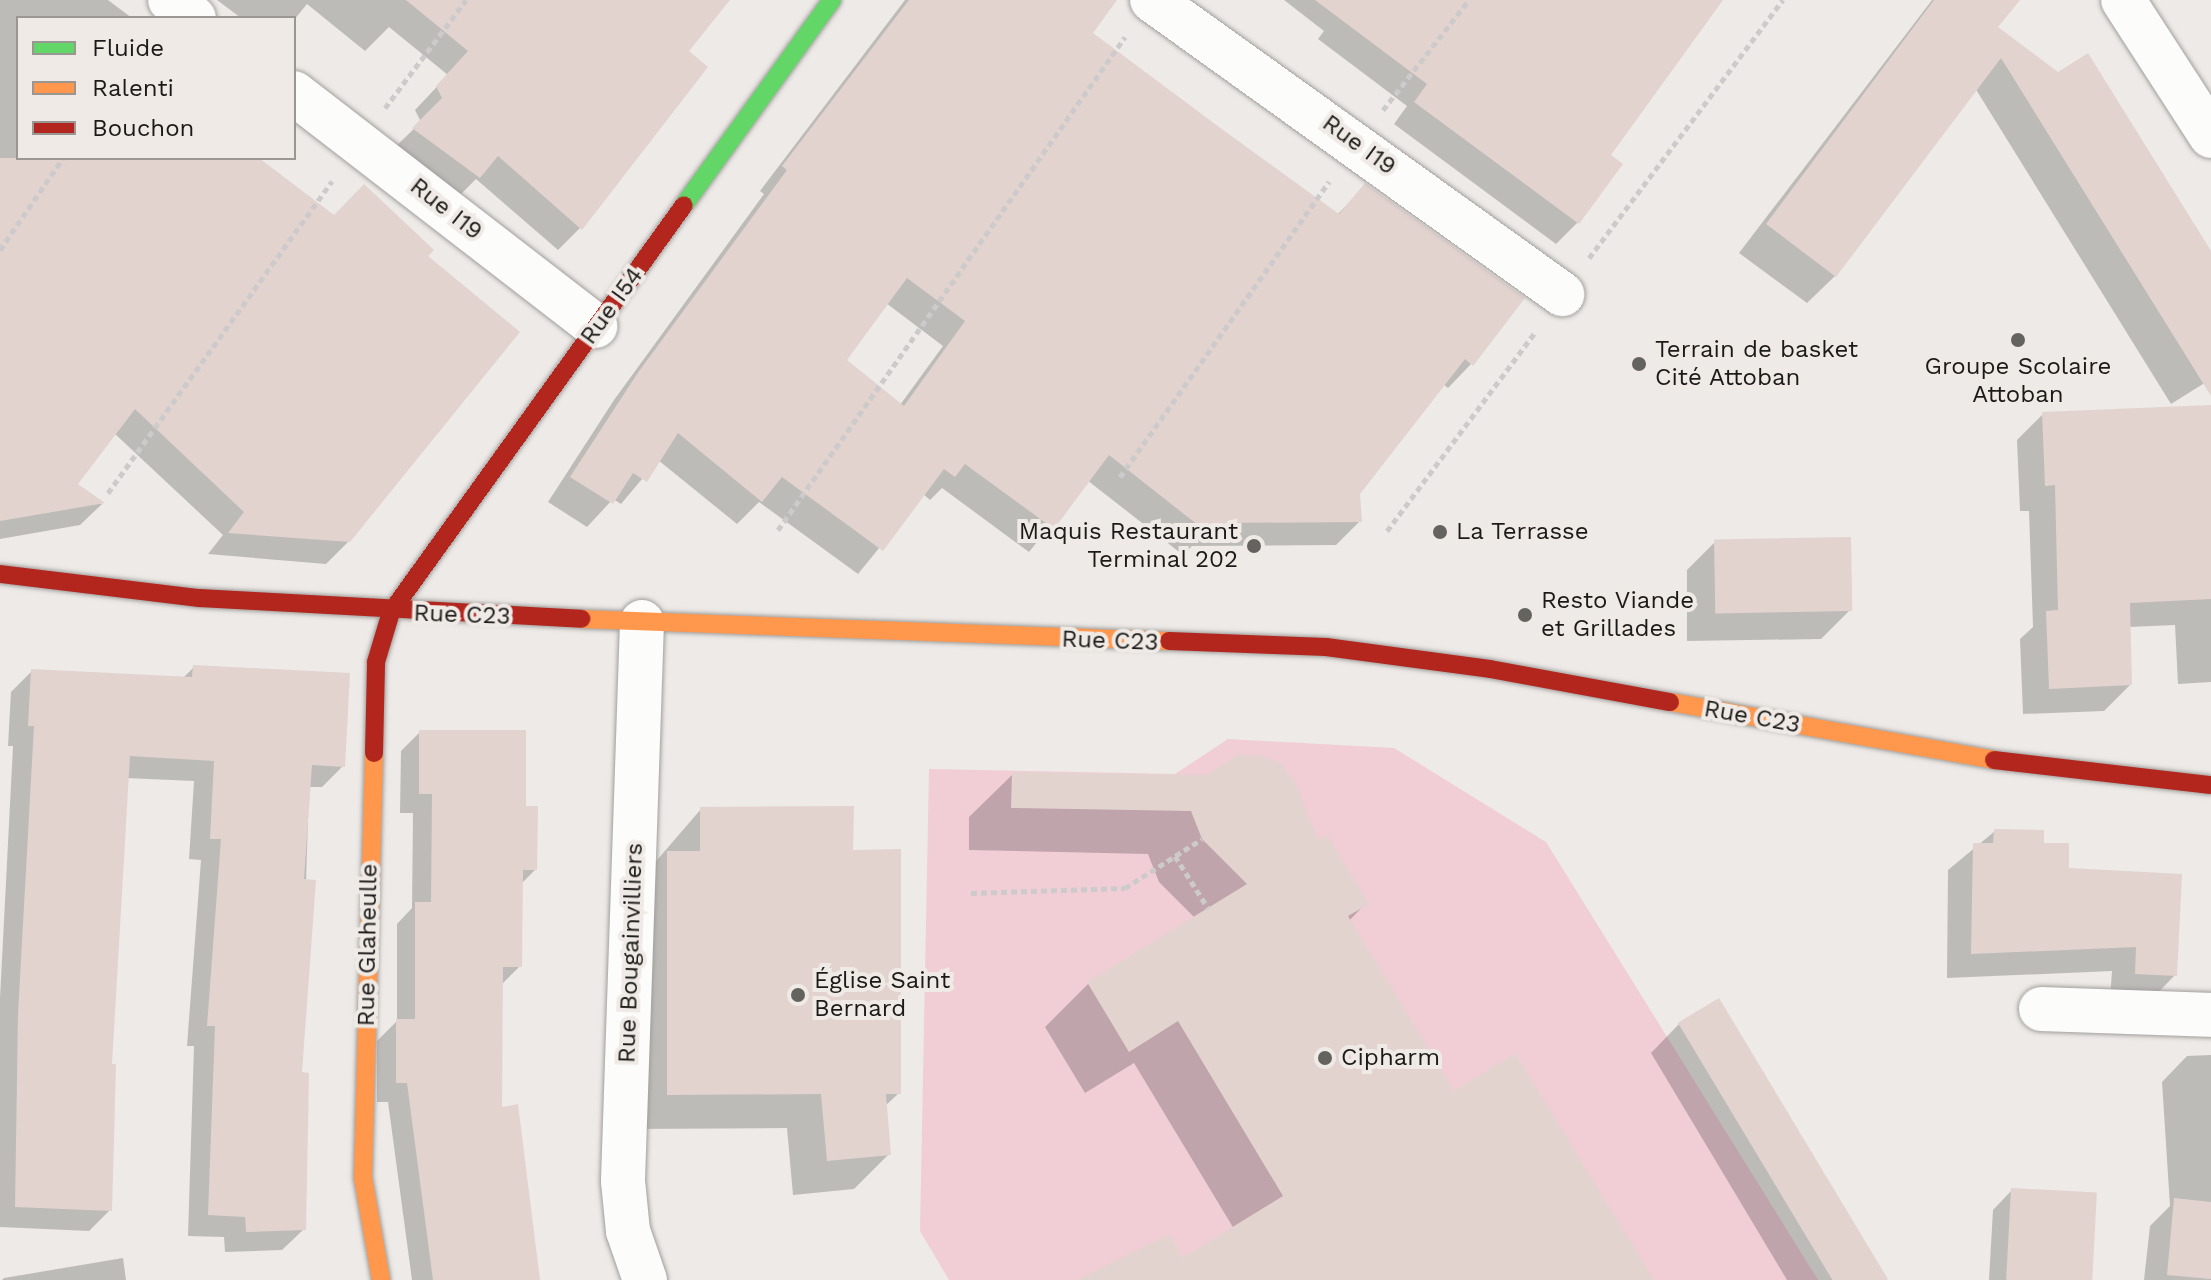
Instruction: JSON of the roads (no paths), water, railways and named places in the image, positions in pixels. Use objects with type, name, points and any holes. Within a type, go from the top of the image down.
[{"type":"street","points":[[170,0],[191,16]]},
{"type":"street","name":"Rue I54","points":[[391,612],[832,0]]},
{"type":"street","points":[[2123,0],[2211,136]]},
{"type":"street","name":"Rue I19","points":[[1142,13],[1357,142],[1562,294]]},
{"type":"street","name":"Rue I19","points":[[296,95],[596,326]]},
{"type":"street","name":"Rue C23","points":[[0,574],[199,598],[391,612],[1326,647],[1490,669],[1962,756],[2211,785]]},
{"type":"street","name":"Rue Glaheulle","points":[[381,1280],[363,1178],[376,662],[391,612]]},
{"type":"street","name":"Rue Bougainvilliers","points":[[642,622],[623,1181],[628,1231],[645,1280]]},
{"type":"street","points":[[2041,1009],[2211,1015]]},
{"type":"place","name":"Groupe Scolaire Attoban","points":[[2018,340]]},
{"type":"place","name":"Terrain de basket Cité Attoban","points":[[1639,364]]},
{"type":"place","name":"La Terrasse","points":[[1440,532]]},
{"type":"place","name":"Maquis Restaurant Terminal 202","points":[[1254,546]]},
{"type":"place","name":"Resto Viande et Grillades","points":[[1525,615]]},
{"type":"place","name":"Église Saint Bernard","points":[[798,995]]},
{"type":"place","name":"Cipharm","points":[[1325,1058]]}]
